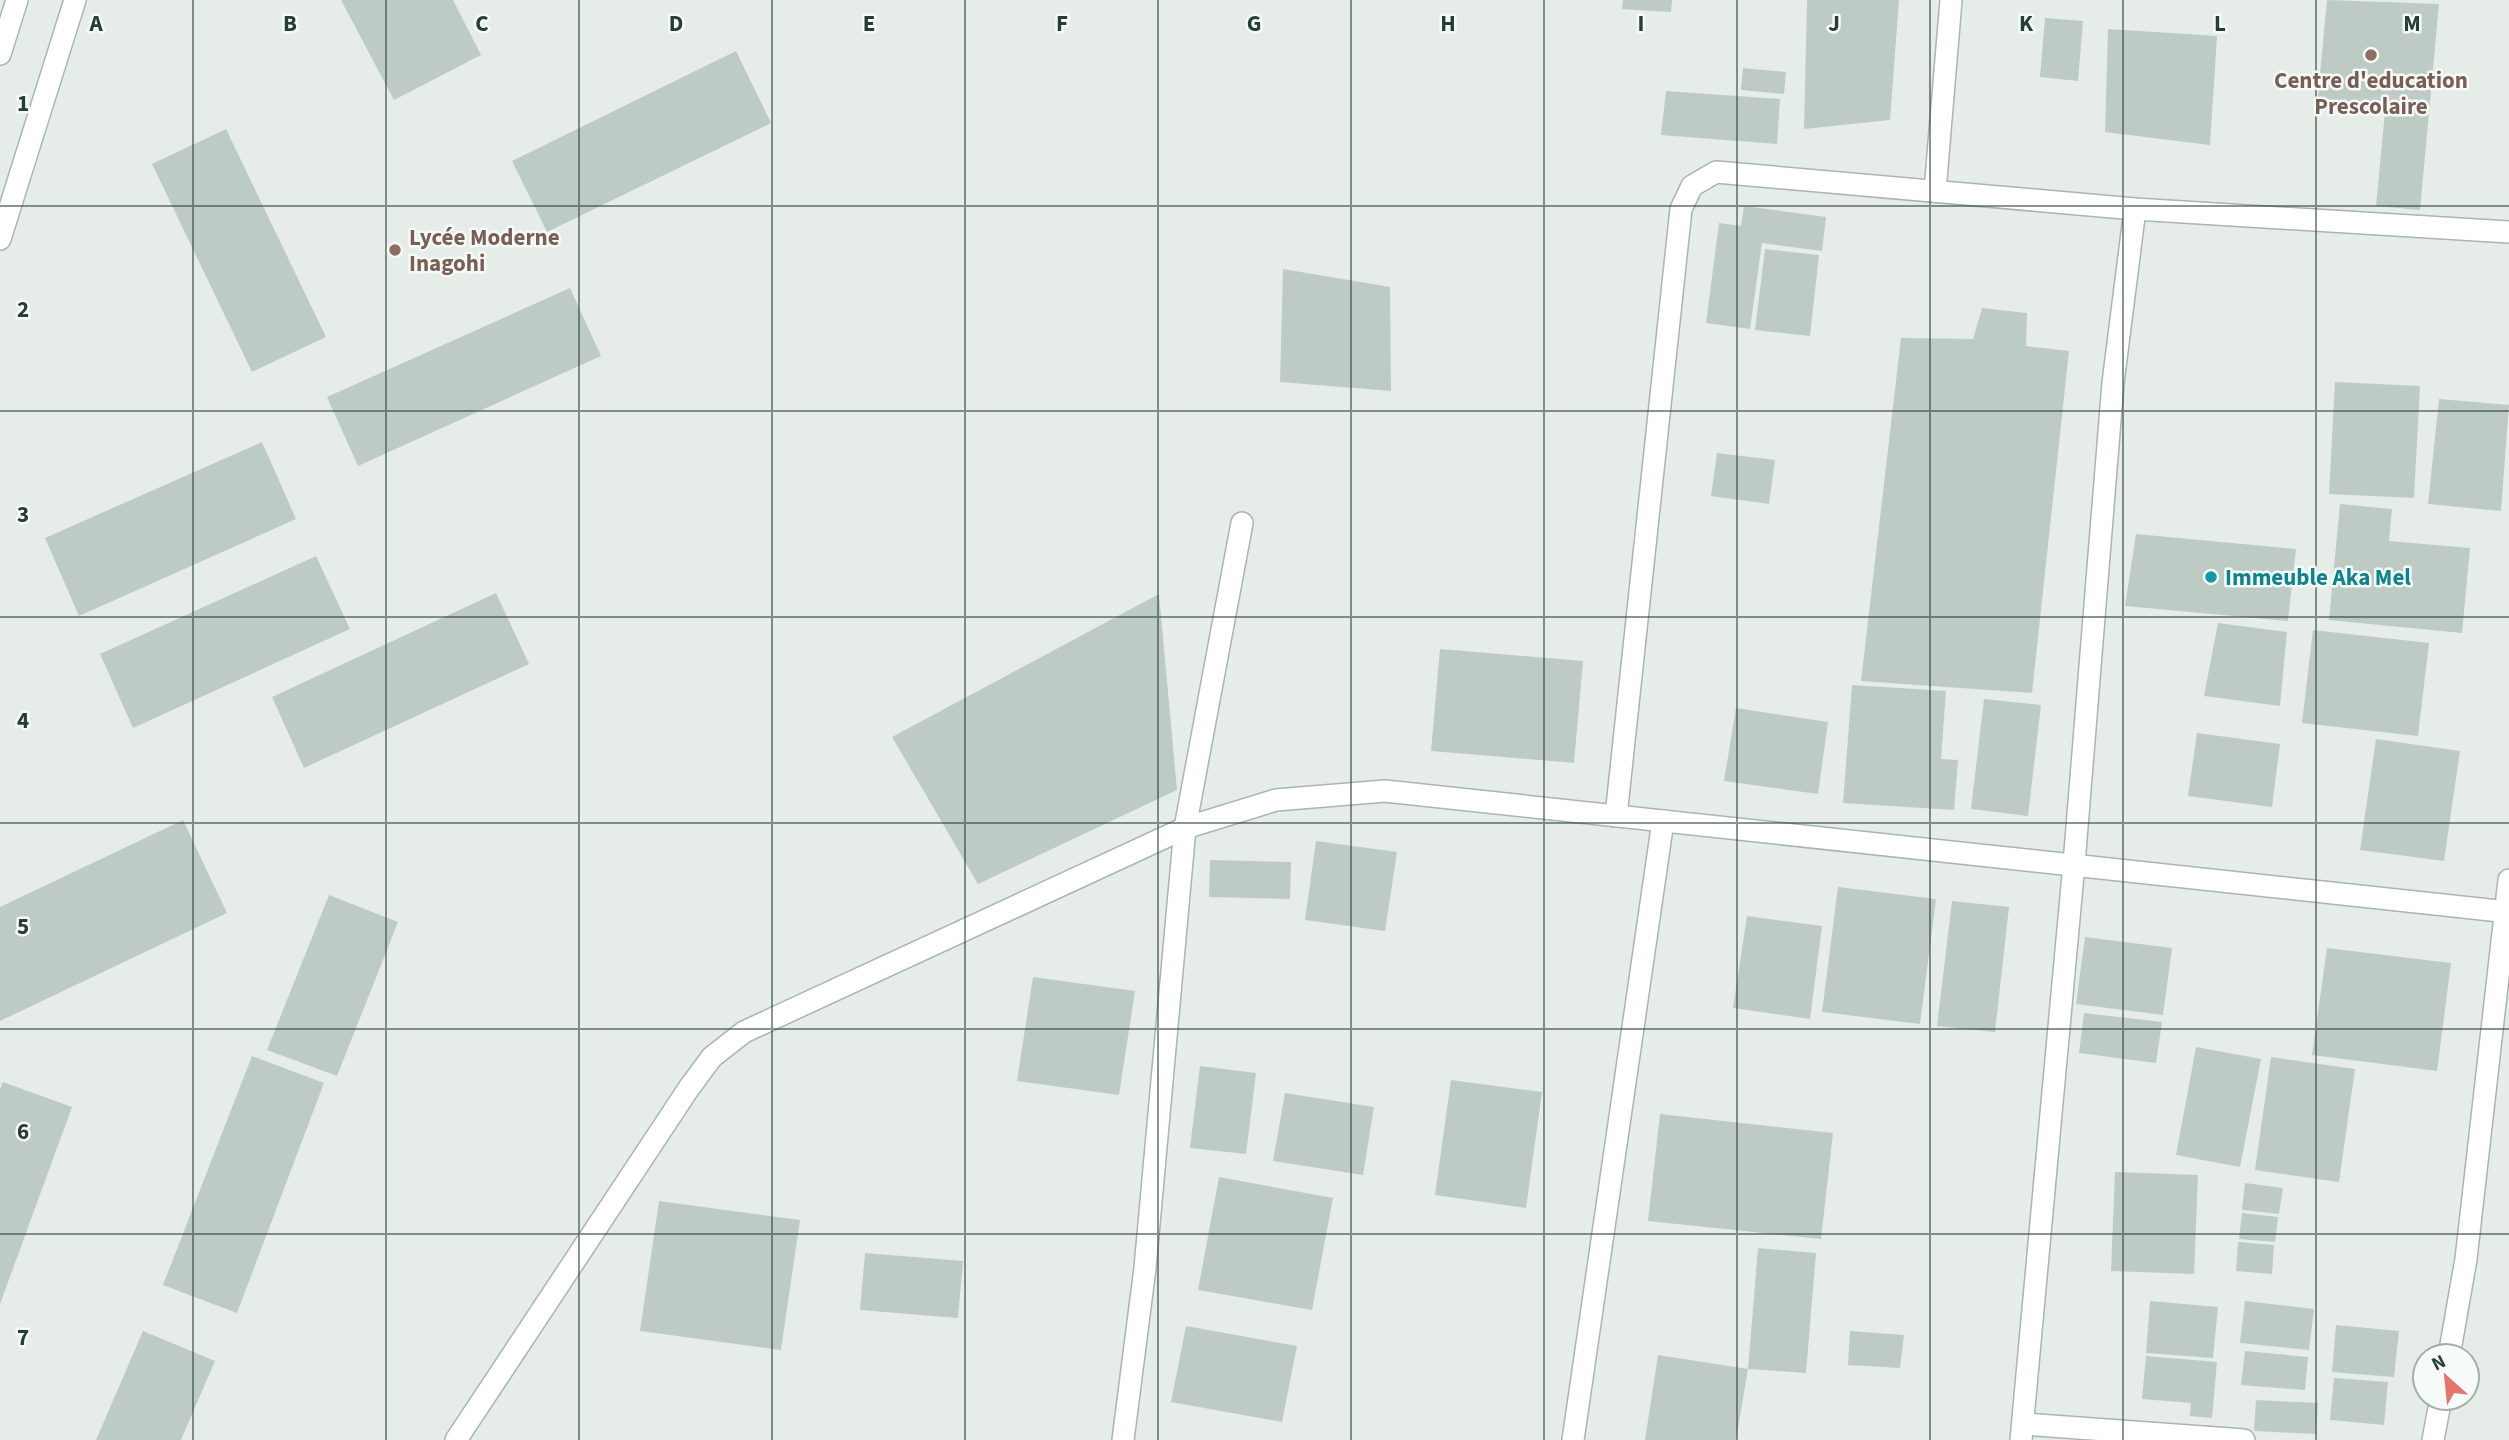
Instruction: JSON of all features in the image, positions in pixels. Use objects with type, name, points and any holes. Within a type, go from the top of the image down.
[{"type":"street","points":[[0,54],[17,0]]},
{"type":"street","points":[[0,239],[75,0]]},
{"type":"street","points":[[1935,191],[1951,0]]},
{"type":"street","points":[[1616,816],[1681,209],[1692,186],[1716,172],[2136,209],[2509,232]]},
{"type":"street","points":[[2136,209],[2113,383],[2074,864],[2022,1432],[2244,1440]]},
{"type":"street","points":[[1123,1440],[1145,1268],[1185,828],[1242,523]]},
{"type":"street","points":[[456,1440],[712,1057],[744,1032],[1185,828],[1276,800],[1385,791],[2507,911]]},
{"type":"street","points":[[1573,1440],[1663,821]]},
{"type":"street","points":[[2451,1342],[2466,1259],[2509,880]]},
{"type":"street","points":[[2433,1440],[2438,1412]]},
{"type":"building","points":[[341,0],[453,0],[481,55],[394,100]]},
{"type":"building","points":[[1623,0],[1672,0],[1671,12],[1622,9]]},
{"type":"building","points":[[1807,0],[1899,0],[1890,120],[1804,129]]},
{"type":"building","points":[[2327,0],[2439,4],[2420,210],[2376,206],[2385,112],[2317,106]]},
{"type":"building","points":[[2045,18],[2083,21],[2078,81],[2040,77]]},
{"type":"building","points":[[2108,29],[2217,36],[2210,145],[2105,132]]},
{"type":"building","points":[[736,51],[771,123],[547,232],[512,161]]},
{"type":"building","points":[[1743,68],[1786,72],[1784,94],[1741,90]]},
{"type":"building","points":[[1666,91],[1780,99],[1777,144],[1661,135]]},
{"type":"building","points":[[226,129],[326,337],[252,372],[152,164]]},
{"type":"building","points":[[1744,206],[1826,217],[1822,251],[1762,243],[1750,329],[1706,323],[1719,223],[1741,226]]},
{"type":"building","points":[[1765,249],[1819,255],[1810,336],[1755,330]]},
{"type":"building","points":[[1283,269],[1390,287],[1391,391],[1280,382]]},
{"type":"building","points":[[570,288],[601,356],[358,466],[327,397]]},
{"type":"building","points":[[1982,308],[2027,313],[2026,346],[2069,351],[2032,693],[1861,681],[1901,338],[1973,339]]},
{"type":"building","points":[[2335,382],[2420,386],[2414,498],[2329,494]]},
{"type":"building","points":[[2439,399],[2509,405],[2501,511],[2428,504]]},
{"type":"building","points":[[262,442],[296,519],[79,616],[45,538]]},
{"type":"building","points":[[1717,453],[1775,460],[1769,504],[1711,496]]},
{"type":"building","points":[[2340,504],[2392,509],[2389,541],[2470,548],[2462,633],[2329,620]]},
{"type":"building","name":"Immeuble Aka Mel","points":[[2136,534],[2296,549],[2288,621],[2125,606]]},
{"type":"building","points":[[316,556],[350,629],[133,728],[100,654]]},
{"type":"building","points":[[496,593],[529,664],[304,768],[272,697]]},
{"type":"building","points":[[1159,594],[1177,790],[978,884],[892,737]]},
{"type":"building","points":[[2218,623],[2287,632],[2280,706],[2204,696]]},
{"type":"building","points":[[2313,630],[2429,643],[2418,736],[2302,723]]},
{"type":"building","points":[[1440,649],[1583,661],[1574,763],[1431,751]]},
{"type":"building","points":[[1852,685],[1946,691],[1941,759],[1958,760],[1954,810],[1843,803]]},
{"type":"building","points":[[1984,699],[2041,705],[2028,816],[1971,809]]},
{"type":"building","points":[[1736,708],[1828,722],[1818,794],[1724,781]]},
{"type":"building","points":[[2197,733],[2280,744],[2272,807],[2188,796]]},
{"type":"building","points":[[2376,739],[2460,751],[2444,861],[2360,850]]},
{"type":"building","points":[[183,820],[227,913],[0,1021],[0,907]]},
{"type":"building","points":[[1316,841],[1397,852],[1385,931],[1305,920]]},
{"type":"building","points":[[1210,860],[1291,862],[1290,899],[1209,897]]},
{"type":"building","points":[[1838,887],[1936,899],[1920,1024],[1822,1012]]},
{"type":"building","points":[[329,895],[398,922],[337,1076],[267,1050]]},
{"type":"building","points":[[1952,901],[2009,907],[1995,1032],[1937,1026]]},
{"type":"building","points":[[1747,916],[1822,926],[1810,1019],[1733,1008]]},
{"type":"building","points":[[2085,937],[2172,948],[2163,1015],[2076,1004]]},
{"type":"building","points":[[2327,948],[2451,963],[2437,1071],[2312,1055]]},
{"type":"building","points":[[1033,977],[1135,991],[1119,1095],[1017,1081]]},
{"type":"building","points":[[2084,1013],[2162,1022],[2156,1063],[2079,1053]]},
{"type":"building","points":[[2196,1047],[2261,1059],[2240,1167],[2176,1155]]},
{"type":"building","points":[[252,1056],[324,1083],[237,1313],[163,1285]]},
{"type":"building","points":[[2271,1057],[2355,1069],[2339,1182],[2255,1170]]},
{"type":"building","points":[[1200,1066],[1256,1073],[1246,1154],[1190,1148]]},
{"type":"building","points":[[1451,1080],[1542,1092],[1526,1208],[1435,1195]]},
{"type":"building","points":[[3,1082],[72,1107],[0,1304],[0,1089]]},
{"type":"building","points":[[1285,1093],[1374,1107],[1363,1175],[1273,1161]]},
{"type":"building","points":[[1660,1114],[1833,1133],[1821,1239],[1648,1221]]},
{"type":"building","points":[[2115,1172],[2198,1175],[2194,1274],[2111,1271]]},
{"type":"building","points":[[1219,1177],[1333,1198],[1312,1310],[1198,1290]]},
{"type":"building","points":[[2245,1183],[2283,1188],[2279,1214],[2242,1210]]},
{"type":"building","points":[[659,1201],[800,1220],[781,1350],[640,1331]]},
{"type":"building","points":[[2242,1213],[2278,1217],[2275,1242],[2239,1239]]},
{"type":"building","points":[[2238,1242],[2274,1245],[2272,1274],[2236,1271]]},
{"type":"building","points":[[1758,1248],[1816,1253],[1806,1373],[1748,1369]]},
{"type":"building","points":[[865,1253],[963,1261],[958,1318],[860,1310]]},
{"type":"building","points":[[2150,1301],[2218,1307],[2213,1358],[2146,1353]]},
{"type":"building","points":[[2245,1301],[2314,1309],[2309,1350],[2240,1343]]},
{"type":"building","points":[[2336,1325],[2399,1331],[2394,1377],[2332,1372]]},
{"type":"building","points":[[1186,1326],[1297,1346],[1282,1422],[1171,1402]]},
{"type":"building","points":[[143,1331],[215,1361],[181,1440],[96,1440]]},
{"type":"building","points":[[1850,1331],[1904,1335],[1900,1368],[1848,1365]]},
{"type":"building","points":[[2245,1351],[2308,1357],[2305,1390],[2241,1385]]},
{"type":"building","points":[[1658,1355],[1748,1369],[1736,1440],[1645,1440]]},
{"type":"building","points":[[2146,1356],[2217,1362],[2212,1418],[2190,1416],[2191,1403],[2142,1399]]},
{"type":"building","points":[[2334,1378],[2388,1382],[2384,1425],[2330,1420]]},
{"type":"building","points":[[2256,1400],[2318,1403],[2316,1434],[2254,1431]]},
{"type":"place","name":"Centre d'education Prescolaire","points":[[2371,55]]},
{"type":"place","name":"Lycée Moderne Inagohi","points":[[395,250]]},
{"type":"place","name":"Immeuble Aka Mel","points":[[2211,577]]}]
